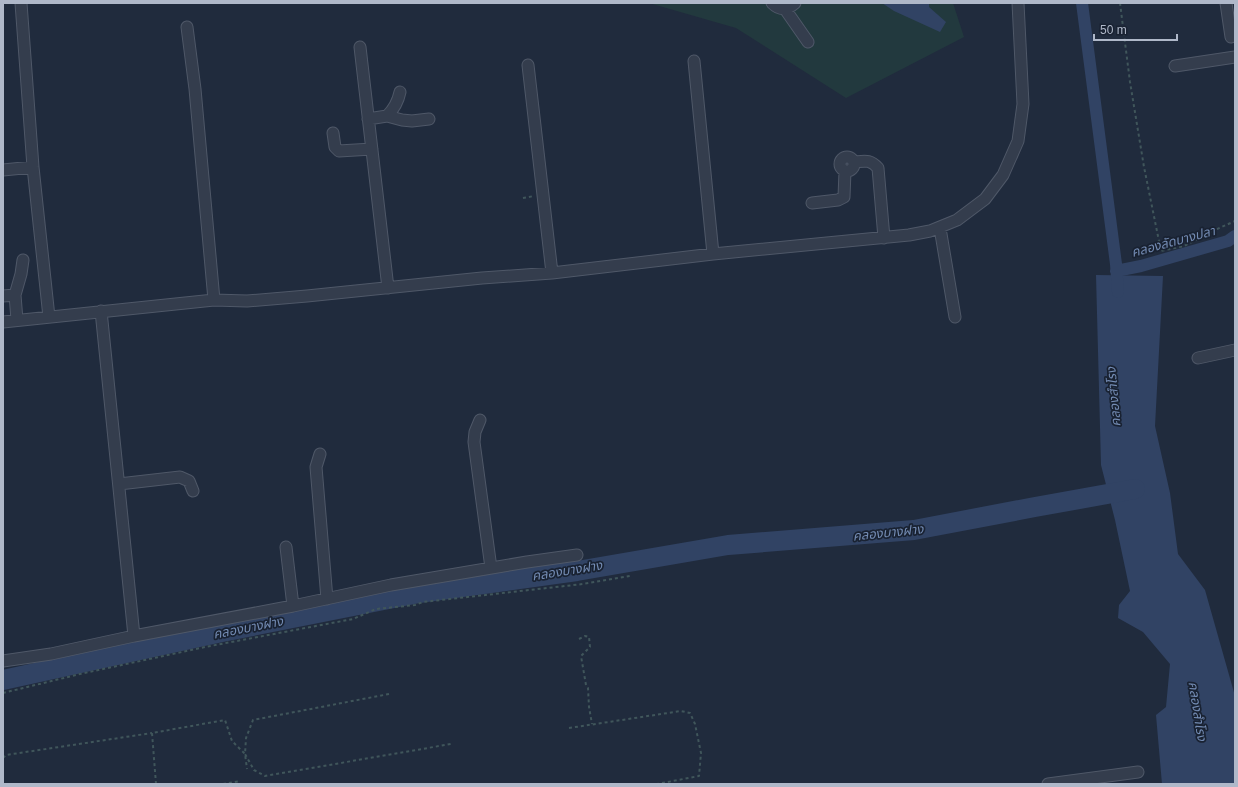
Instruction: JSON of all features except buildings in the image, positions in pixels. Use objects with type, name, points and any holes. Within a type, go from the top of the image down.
[{"type":"street","points":[[21,3],[33,167],[49,317]]},
{"type":"street","points":[[772,3],[781,9],[790,6],[808,42]]},
{"type":"street","points":[[3,322],[214,300],[247,301],[482,278],[552,273],[713,254],[884,238],[909,235],[940,228],[957,220],[985,199],[1003,175],[1018,141],[1023,104],[1018,3]]},
{"type":"street","points":[[1226,3],[1231,37]]},
{"type":"street","points":[[187,27],[195,89],[214,300]]},
{"type":"street","points":[[360,47],[388,288]]},
{"type":"street","points":[[1175,66],[1235,57]]},
{"type":"street","points":[[694,61],[713,254]]},
{"type":"street","points":[[528,65],[552,273]]},
{"type":"street","points":[[387,116],[398,102],[400,92]]},
{"type":"street","points":[[368,119],[387,116],[412,121],[429,119]]},
{"type":"street","points":[[333,133],[335,147],[339,151],[372,149]]},
{"type":"street","points":[[812,202],[838,200],[844,197],[846,171],[853,168],[854,162],[867,161],[873,163],[878,168],[884,238]]},
{"type":"street","points":[[3,170],[33,167]]},
{"type":"street","points":[[940,228],[955,318]]},
{"type":"street","points":[[17,320],[15,295],[23,260]]},
{"type":"street","points":[[3,296],[15,295]]},
{"type":"street","points":[[102,311],[134,636]]},
{"type":"street","points":[[1198,358],[1235,350]]},
{"type":"street","points":[[480,420],[474,442],[492,568]]},
{"type":"street","points":[[320,454],[316,466],[327,599]]},
{"type":"street","points":[[119,484],[180,477],[189,481],[193,491]]},
{"type":"street","points":[[286,547],[293,606]]},
{"type":"street","points":[[3,661],[51,654],[391,585],[526,562],[577,555]]},
{"type":"street","points":[[1048,784],[1138,772]]},
{"type":"path","points":[[1120,3],[1130,82],[1144,167],[1161,252],[1184,246],[1235,221]]},
{"type":"path","points":[[3,693],[80,674],[205,647],[353,620],[376,609],[415,605],[423,602],[583,584],[630,576]]},
{"type":"path","points":[[579,638],[585,636],[589,637],[590,646],[582,656],[586,685],[588,688],[592,724]]},
{"type":"path","points":[[247,769],[245,754],[246,738],[253,720],[389,694]]},
{"type":"path","points":[[569,728],[681,711],[690,712],[695,724],[701,753],[699,776],[657,784]]},
{"type":"path","points":[[3,758],[6,755],[152,733],[225,720],[232,741],[245,754],[254,770],[265,776],[451,744]]},
{"type":"path","points":[[152,733],[156,784]]},
{"type":"path","points":[[223,784],[240,781]]},
{"type":"green space","points":[[649,3],[953,3],[964,37],[846,98],[736,28]]},
{"type":"water","points":[[882,3],[929,3],[929,7],[946,22],[940,32],[894,11]]},
{"type":"water","points":[[1096,275],[1163,276],[1155,426],[1170,493],[1178,554],[1205,590],[1235,696],[1235,784],[1162,784],[1156,715],[1166,707],[1170,664],[1143,632],[1118,618],[1119,605],[1130,591],[1115,520],[1101,465]]},
{"type":"waterway","name":"คลองสำโรง","points":[[1082,3],[1116,264],[1118,292]]},
{"type":"waterway","name":"คลองลัดบางปลา","points":[[1116,271],[1141,266],[1228,241],[1235,236]]},
{"type":"waterway","name":"คลองบางฝาง","points":[[3,680],[222,632],[419,593],[577,571],[728,545],[914,530],[1135,489]]}]
